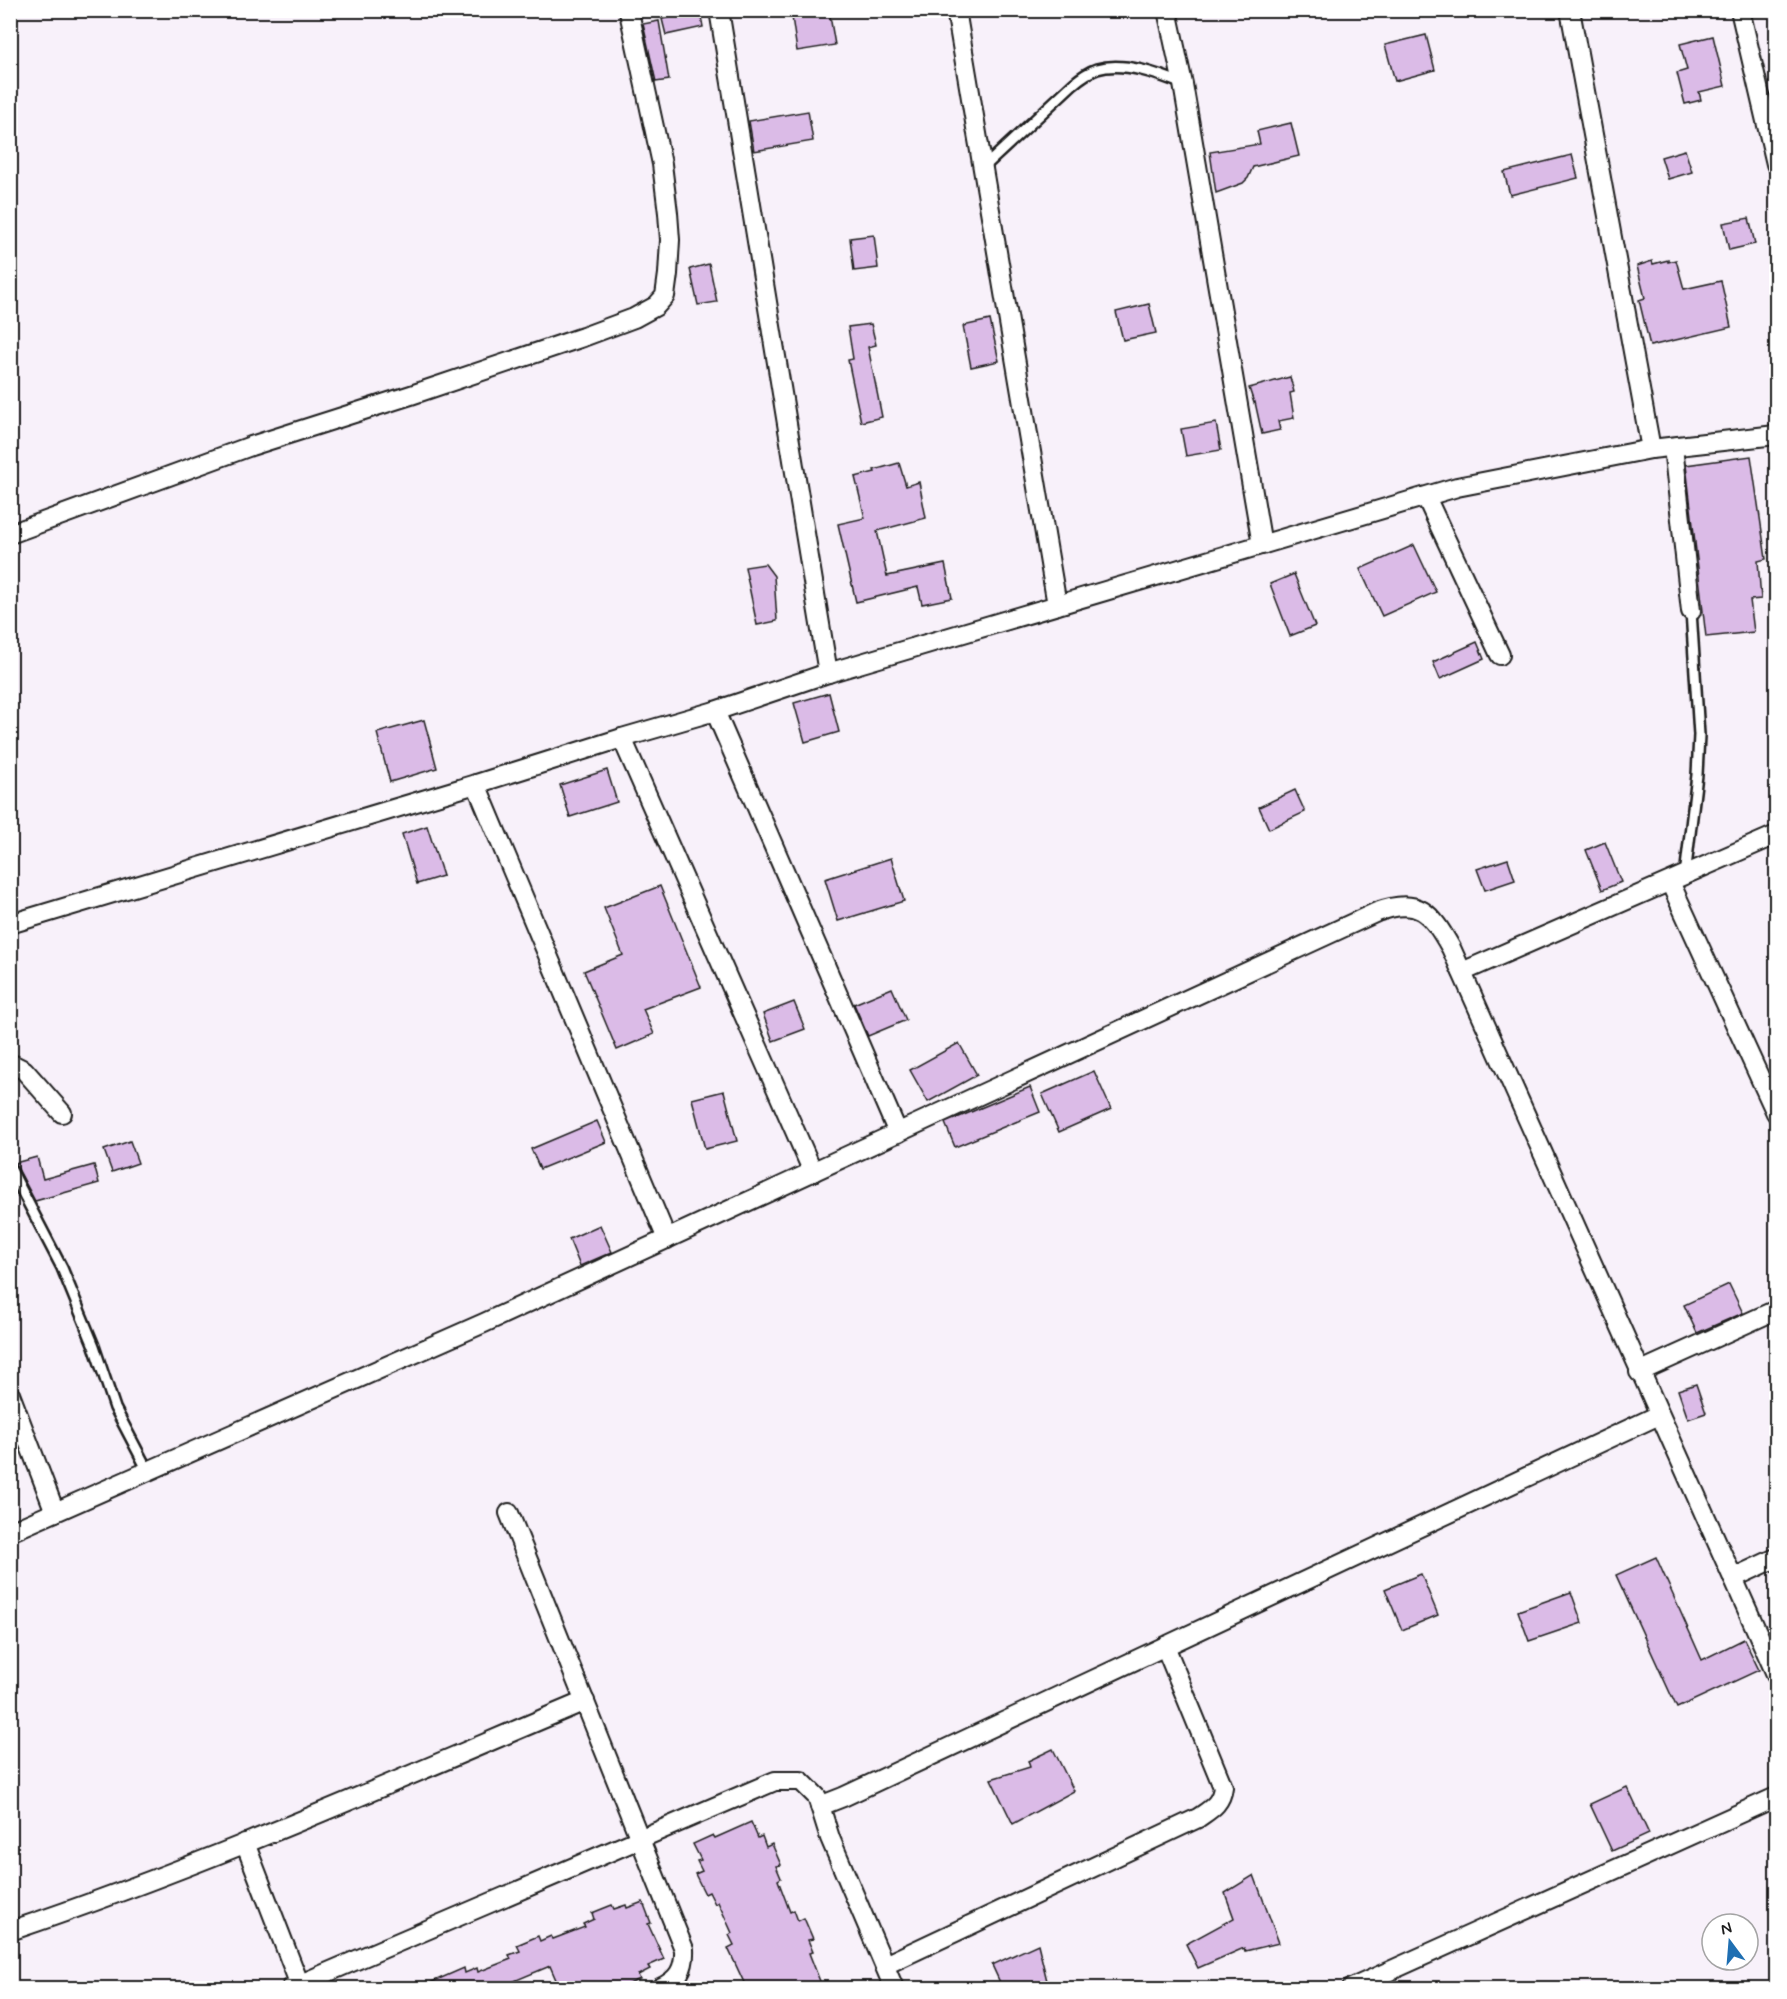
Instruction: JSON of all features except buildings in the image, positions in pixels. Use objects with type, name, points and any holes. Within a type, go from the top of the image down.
[{"type":"street","points":[[719,10],[828,673]]},
{"type":"street","points":[[956,10],[1057,604]]},
{"type":"street","points":[[1167,10],[1184,84],[1262,544]]},
{"type":"street","points":[[1570,10],[1652,449]]},
{"type":"street","points":[[1740,10],[1776,164]]},
{"type":"street","points":[[10,534],[251,446],[411,396],[583,337],[634,318],[656,306],[664,296],[668,274],[670,240],[668,213],[662,164],[629,12]]},
{"type":"street","points":[[10,924],[715,711],[828,673],[1457,487],[1652,449],[1776,435]]},
{"type":"street","points":[[1673,447],[1691,611]]},
{"type":"street","points":[[1426,497],[1500,655]]},
{"type":"street","points":[[715,711],[898,1133]]},
{"type":"street","points":[[622,738],[813,1172]]},
{"type":"street","points":[[476,784],[667,1239]]},
{"type":"street","points":[[1462,972],[1776,835]]},
{"type":"street","points":[[1678,879],[1776,1113]]},
{"type":"street","points":[[10,1532],[484,1323],[1393,906],[1423,909],[1437,923],[1462,972],[1776,1674]]},
{"type":"street","points":[[10,1063],[24,1070],[62,1113]]},
{"type":"street","points":[[1639,1372],[1776,1310]]},
{"type":"street","points":[[10,1394],[55,1512]]},
{"type":"street","points":[[820,1806],[1659,1415]]},
{"type":"street","points":[[509,1513],[678,1930],[684,1949],[685,1960],[682,1971],[672,1983],[660,1989]]},
{"type":"street","points":[[1733,1578],[1776,1558]]},
{"type":"street","points":[[885,1965],[1198,1818],[1215,1807],[1221,1797],[1223,1787],[1165,1646]]},
{"type":"street","points":[[10,1931],[89,1905],[245,1843],[585,1701]]},
{"type":"street","points":[[245,1843],[297,1987],[775,1781],[801,1781],[817,1797],[830,1838],[894,1989]]},
{"type":"street","points":[[1352,1989],[1776,1797]]},
{"type":"lane","points":[[983,168],[1073,84],[1098,69],[1117,67],[1137,70],[1184,84]]},
{"type":"lane","points":[[1678,879],[1697,775],[1699,735],[1691,611]]},
{"type":"lane","points":[[10,1168],[62,1268],[94,1346],[115,1408],[148,1471]]}]
